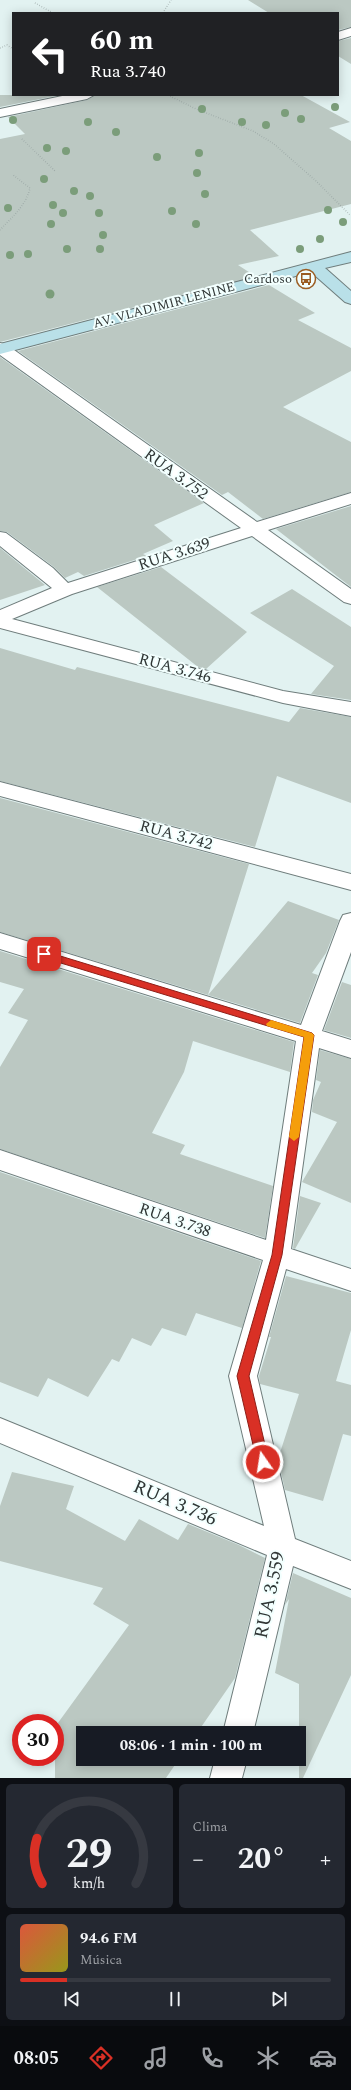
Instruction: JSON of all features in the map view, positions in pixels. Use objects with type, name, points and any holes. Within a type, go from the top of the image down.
[{"type":"main road","name":"AV. VLADIMIR LENINE","points":[[1,349],[351,257]]},
{"type":"main road","points":[[313,266],[351,299]]},
{"type":"street","points":[[339,36],[351,32]]},
{"type":"street","points":[[0,113],[81,96]]},
{"type":"street","name":"RUA 3.752","points":[[1,349],[351,598]]},
{"type":"street","name":"RUA 3.639","points":[[0,617],[65,590],[252,528],[351,498]]},
{"type":"street","points":[[0,537],[46,572],[65,590]]},
{"type":"street","name":"RUA 3.746","points":[[0,622],[283,697],[351,709]]},
{"type":"street","name":"RUA 3.742","points":[[0,789],[351,882]]},
{"type":"street","name":"RUA 3.559","points":[[240,1726],[283,1548],[243,1376],[277,1255],[309,1035],[351,921]]},
{"type":"street","points":[[0,941],[351,1049]]},
{"type":"street","name":"RUA 3.738","points":[[0,1160],[351,1280]]},
{"type":"street","name":"RUA 3.736","points":[[0,1430],[283,1548],[351,1574]]},
{"type":"street","points":[[226,1778],[229,1766]]},
{"type":"path","points":[[164,12],[171,0]]},
{"type":"path","points":[[35,3],[51,12]]},
{"type":"path","points":[[0,48],[7,45],[12,48]]},
{"type":"path","points":[[170,96],[196,110],[253,131],[274,144],[316,181],[351,216]]},
{"type":"path","points":[[18,136],[55,171]]},
{"type":"path","points":[[0,230],[29,194],[30,188],[13,175]]},
{"type":"building","points":[[248,0],[351,0],[351,27],[339,30],[339,12],[267,12]]},
{"type":"building","points":[[351,38],[351,64],[339,57],[339,41]]},
{"type":"building","points":[[0,95],[55,96],[0,107]]},
{"type":"building","points":[[93,96],[303,96],[350,122],[329,128],[351,141],[351,204],[250,230],[279,256],[238,265],[255,276],[0,342],[0,139],[25,134],[8,117],[87,100]]},
{"type":"building","points":[[269,285],[315,313],[298,320],[351,348],[351,371],[283,407],[351,442],[351,492],[263,519],[228,492],[222,495],[18,351]]},
{"type":"building","points":[[0,357],[204,503],[154,525],[173,541],[143,554],[147,556],[84,576],[78,572],[65,578],[54,567],[7,532],[0,531]]},
{"type":"building","points":[[351,506],[351,587],[276,529]]},
{"type":"building","points":[[0,548],[45,585],[0,600]]},
{"type":"building","points":[[161,567],[247,632],[206,669],[198,667],[97,587]]},
{"type":"building","points":[[292,589],[351,627],[351,700],[311,694],[334,666],[250,613]]},
{"type":"building","points":[[0,648],[75,670],[77,667],[289,722],[300,708],[351,717],[351,803],[277,776],[255,847],[0,781]]},
{"type":"building","points":[[0,798],[249,864],[208,995],[0,932]]},
{"type":"building","points":[[288,901],[339,920],[326,953],[312,973],[318,975],[300,1023],[208,995]]},
{"type":"building","points":[[0,951],[294,1042],[290,1072],[193,1041],[184,1072],[152,1133],[185,1145],[180,1154],[273,1186],[265,1238],[0,1149],[0,1067],[28,1020],[8,1013],[24,989],[0,982]]},
{"type":"building","points":[[342,982],[351,985],[351,1038],[324,1030]]},
{"type":"building","points":[[320,1050],[351,1059],[351,1203],[302,1182],[337,1122],[312,1112],[313,1100],[321,1082],[316,1080]]},
{"type":"building","points":[[0,1172],[261,1261],[242,1328],[196,1313],[186,1336],[162,1328],[151,1346],[132,1338],[119,1362],[112,1359],[88,1397],[48,1378],[38,1397],[0,1382]]},
{"type":"building","points":[[300,1196],[321,1203],[295,1249],[293,1248]]},
{"type":"building","points":[[286,1276],[351,1293],[351,1330],[336,1381],[351,1385],[351,1436],[343,1434],[323,1501],[285,1490],[278,1459],[299,1394],[260,1384],[259,1376],[271,1337],[269,1337]]},
{"type":"building","points":[[12,1472],[74,1486],[66,1509],[125,1541],[139,1519],[178,1540],[188,1524],[239,1545],[265,1558],[235,1678],[202,1726],[76,1726],[76,1766],[174,1766],[166,1778],[55,1778],[55,1766],[64,1766],[64,1715],[129,1625],[93,1604],[103,1588],[0,1561],[0,1506]]},
{"type":"building","points":[[293,1573],[351,1598],[351,1675],[303,1778],[299,1778],[299,1766],[306,1766],[306,1726],[299,1726],[299,1684],[275,1673],[289,1599],[285,1605]]},
{"type":"slow traffic","points":[[271,1024],[309,1035],[294,1137]]},
{"type":"place","name":"Cardoso","points":[[306,279]]},
{"type":"route","points":[[44,954],[309,1035],[277,1255],[243,1376],[263,1462]]}]
